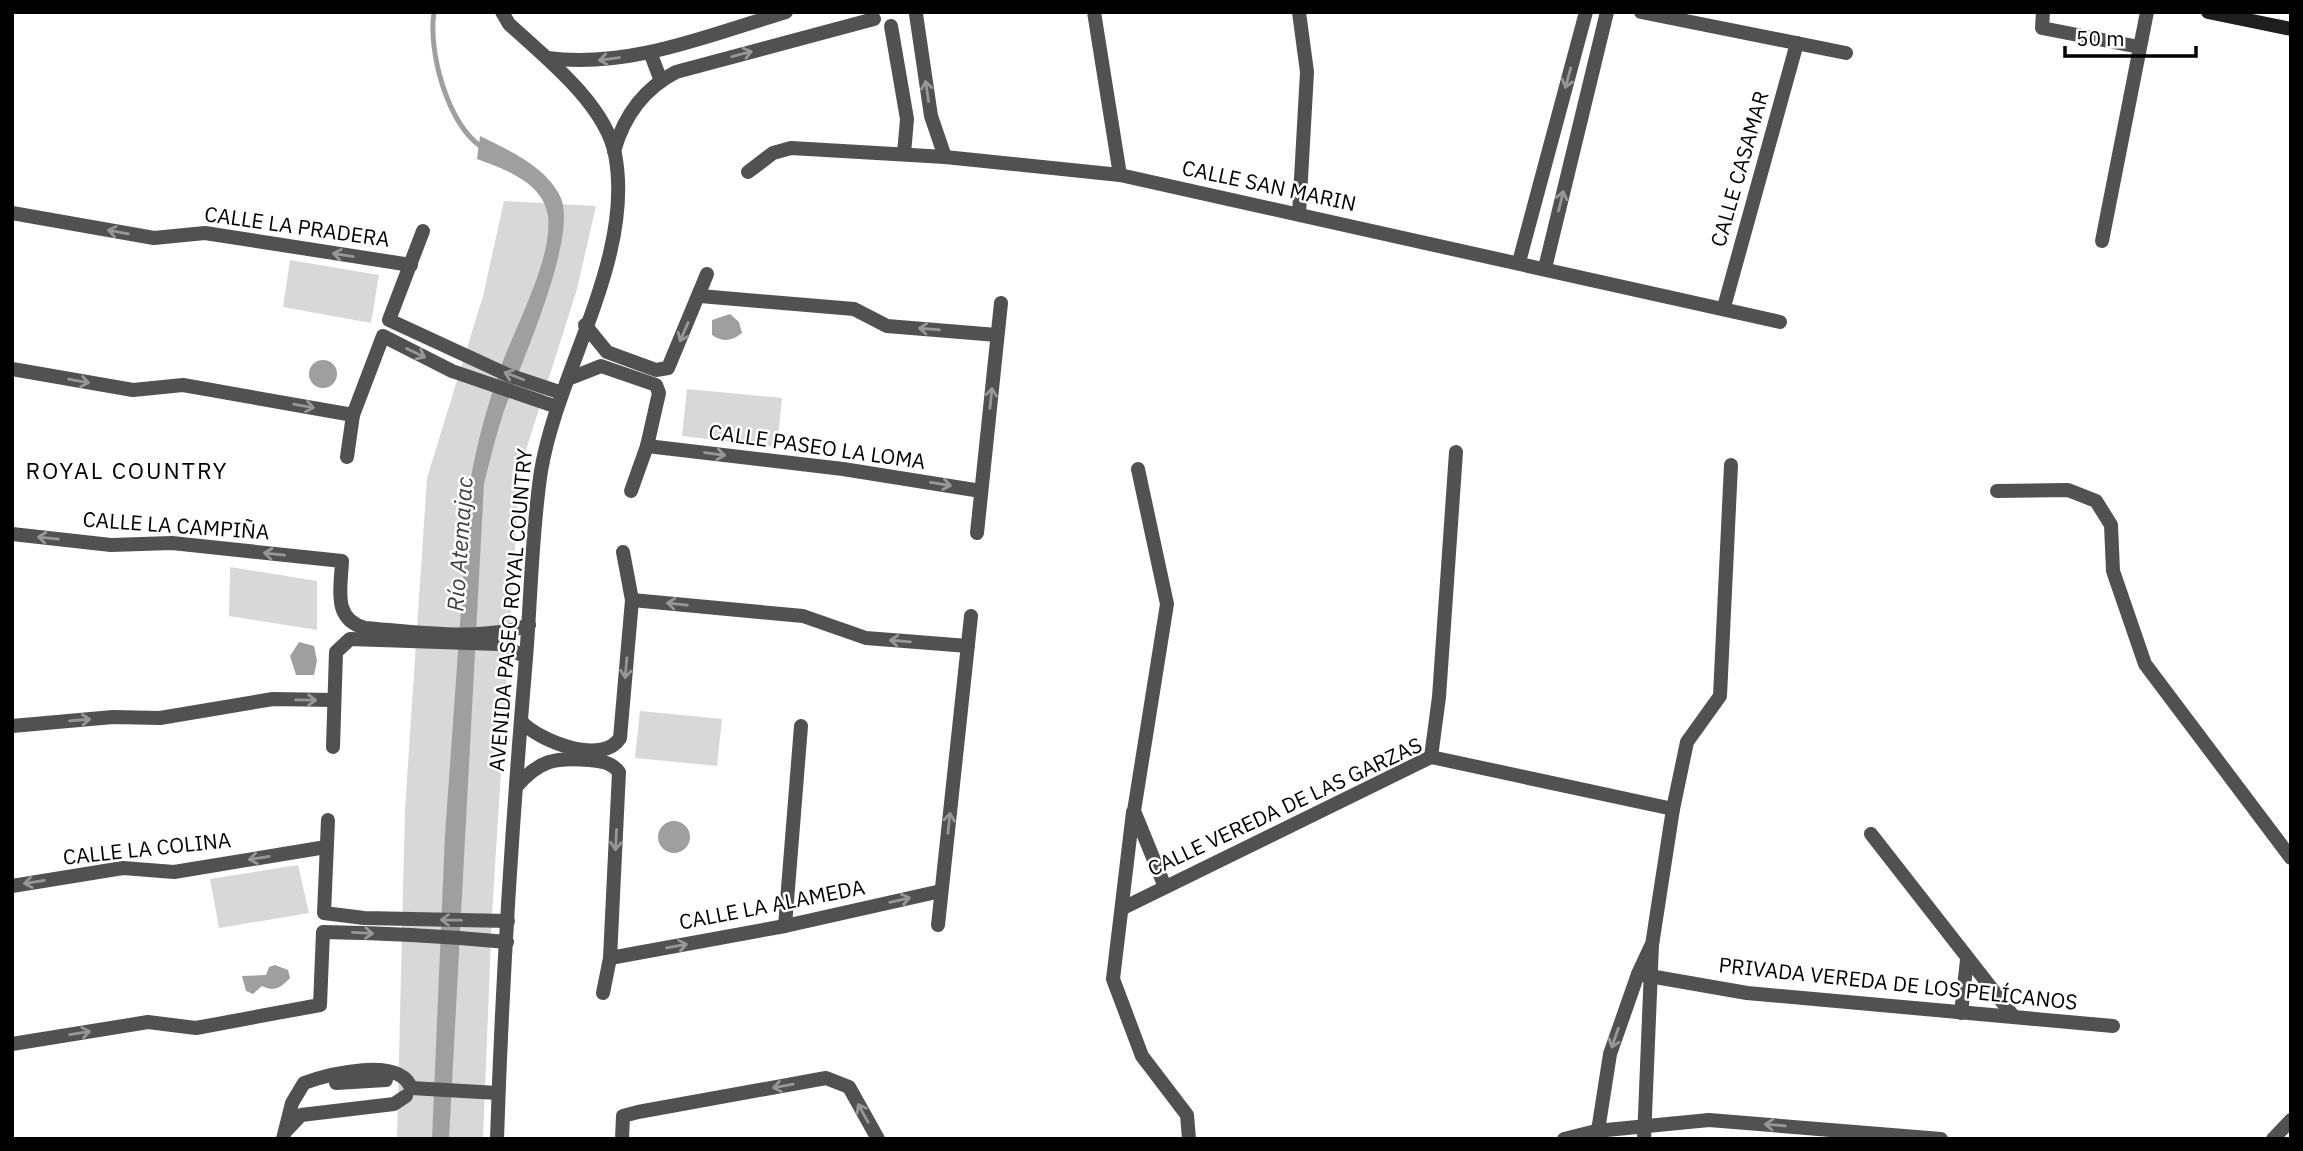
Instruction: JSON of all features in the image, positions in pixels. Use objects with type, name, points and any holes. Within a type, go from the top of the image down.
[{"type":"main road","points":[[2208,12],[2291,29]]},
{"type":"street","name":"AVENIDA PASEO ROYAL COUNTRY","points":[[497,1139],[516,787],[539,488],[559,400],[612,245],[618,206],[614,151],[589,104],[547,58],[509,24],[502,12]]},
{"type":"street","points":[[547,58],[599,61],[650,52],[786,12]]},
{"type":"street","points":[[1094,12],[1120,174]]},
{"type":"street","points":[[1299,214],[1307,72],[1300,12]]},
{"type":"street","points":[[1519,262],[1586,12]]},
{"type":"street","points":[[1545,268],[1607,12]]},
{"type":"street","points":[[1641,12],[1846,53]]},
{"type":"street","points":[[2043,12],[2042,28],[2139,47]]},
{"type":"street","points":[[2102,241],[2147,12]]},
{"type":"street","points":[[614,151],[626,119],[642,98],[676,72],[872,16],[891,26],[909,22],[916,13]]},
{"type":"street","points":[[916,13],[931,116],[945,157]]},
{"type":"street","points":[[891,26],[907,119],[904,154]]},
{"type":"street","name":"CALLE CASAMAR","points":[[1724,307],[1797,43]]},
{"type":"street","points":[[650,52],[661,81]]},
{"type":"street","points":[[907,119],[931,116]]},
{"type":"street","name":"CALLE SAN MARIN","points":[[748,172],[773,153],[791,148],[945,157],[1120,174],[1724,307],[1780,322]]},
{"type":"street","name":"CALLE LA PRADERA","points":[[12,213],[154,238],[205,233],[411,265]]},
{"type":"street","name":"CALLE LA PRADERA","points":[[423,231],[389,320],[488,364],[559,400]]},
{"type":"street","points":[[585,325],[607,352],[664,370],[668,368],[707,274]]},
{"type":"street","points":[[700,296],[854,309],[887,326],[998,335]]},
{"type":"street","points":[[977,533],[1001,303]]},
{"type":"street","name":"CALLE LA PRADERA","points":[[346,457],[353,415],[383,336],[452,371],[539,392]]},
{"type":"street","points":[[568,379],[601,366],[652,382],[659,393],[648,446],[631,491]]},
{"type":"street","points":[[12,369],[133,390],[183,385],[353,415]]},
{"type":"street","name":"CALLE PASEO LA LOMA","points":[[648,446],[842,469],[981,491]]},
{"type":"street","points":[[1431,757],[1439,696],[1456,452]]},
{"type":"street","points":[[1597,1135],[1610,1054],[1645,974],[1652,944],[1673,810],[1687,743],[1720,696],[1731,465]]},
{"type":"street","points":[[1138,469],[1167,604],[1134,811],[1113,979],[1142,1056],[1187,1115],[1189,1139]]},
{"type":"street","points":[[1997,491],[2068,490],[2096,501],[2111,525],[2113,571],[2145,664],[2286,846],[2291,858]]},
{"type":"street","name":"CALLE LA CAMPIÑA","points":[[12,534],[111,545],[172,543],[342,561],[340,607],[344,617],[353,625],[436,639]]},
{"type":"street","points":[[521,721],[536,736],[555,745],[601,749],[616,744],[620,738],[632,600],[622,552]]},
{"type":"street","points":[[632,600],[803,616],[866,638],[968,646]]},
{"type":"street","points":[[938,925],[971,616]]},
{"type":"street","name":"CALLE LA CAMPIÑA","points":[[332,747],[336,652],[350,639],[499,638],[529,625]]},
{"type":"street","name":"CALLE LA CAMPIÑA","points":[[499,638],[526,657]]},
{"type":"street","points":[[12,726],[113,717],[159,718],[273,699],[333,700]]},
{"type":"street","points":[[785,926],[801,726]]},
{"type":"street","name":"CALLE VEREDA DE LAS GARZAS","points":[[1123,908],[1431,757],[1673,810]]},
{"type":"street","points":[[516,787],[538,766],[562,758],[602,761],[615,766],[619,772],[610,958],[603,992]]},
{"type":"street","points":[[1134,811],[1165,887]]},
{"type":"street","points":[[328,820],[324,913],[508,921]]},
{"type":"street","points":[[1871,834],[2014,1017]]},
{"type":"street","name":"CALLE LA COLINA","points":[[12,886],[122,868],[174,872],[326,848]]},
{"type":"street","name":"CALLE LA ALAMEDA","points":[[610,958],[785,926],[942,891]]},
{"type":"street","points":[[12,1044],[148,1022],[196,1028],[320,1005],[323,932],[404,936],[422,934],[507,942]]},
{"type":"street","points":[[1961,1013],[1967,960]]},
{"type":"street","points":[[1644,1132],[1645,974]]},
{"type":"street","name":"PRIVADA VEREDA DE LOS PELÍCANOS","points":[[1645,974],[1748,993],[2113,1026]]},
{"type":"street","points":[[283,1136],[292,1102],[304,1083],[337,1074],[360,1070],[397,1072],[411,1088],[498,1093]]},
{"type":"street","points":[[622,1139],[623,1116],[826,1078],[849,1087],[878,1139]]},
{"type":"street","points":[[283,1136],[301,1115],[394,1104],[411,1088]]},
{"type":"street","points":[[1564,1139],[1644,1132],[1709,1119],[1941,1139]]},
{"type":"street","points":[[2273,1139],[2291,1121]]},
{"type":"street","points":[[2286,1139],[2291,1121]]},
{"type":"shaded area","points":[[480,136],[525,160],[545,176],[560,196],[564,215],[555,270],[504,411],[484,484],[449,1139],[432,1139],[445,835],[470,483],[492,393],[539,271],[548,233],[548,216],[539,194],[521,178],[477,159]]},
{"type":"shaded area","points":[[504,201],[596,206],[577,289],[520,469],[492,915],[483,1139],[397,1139],[405,809],[427,478],[483,296]]},
{"type":"shaded area","points":[[290,260],[379,275],[371,323],[283,307]]},
{"type":"shaded area","points":[[730,314],[739,322],[742,333],[727,340],[712,335],[712,320]]},
{"type":"shaded area","points":[[323,360],[333,364],[337,374],[333,384],[323,388],[313,384],[309,374],[313,364]]},
{"type":"shaded area","points":[[687,389],[782,398],[777,447],[682,436]]},
{"type":"shaded area","points":[[230,567],[317,581],[317,630],[229,616]]},
{"type":"shaded area","points":[[299,642],[314,646],[317,661],[314,675],[296,675],[290,656]]},
{"type":"shaded area","points":[[640,711],[722,719],[717,766],[635,758]]},
{"type":"shaded area","points":[[674,821],[685,826],[690,837],[685,848],[674,853],[663,848],[658,837],[663,826]]},
{"type":"shaded area","points":[[298,865],[309,913],[219,928],[210,879]]},
{"type":"shaded area","points":[[275,965],[288,970],[290,978],[274,989],[262,986],[253,994],[246,991],[242,976],[266,975],[269,967]]},
{"type":"waterway","name":"Río Atemajac","points":[[434,12],[434,46],[442,85],[458,120],[480,146]]},
{"type":"district","name":"ROYAL COUNTRY","points":[[127,471]]}]
